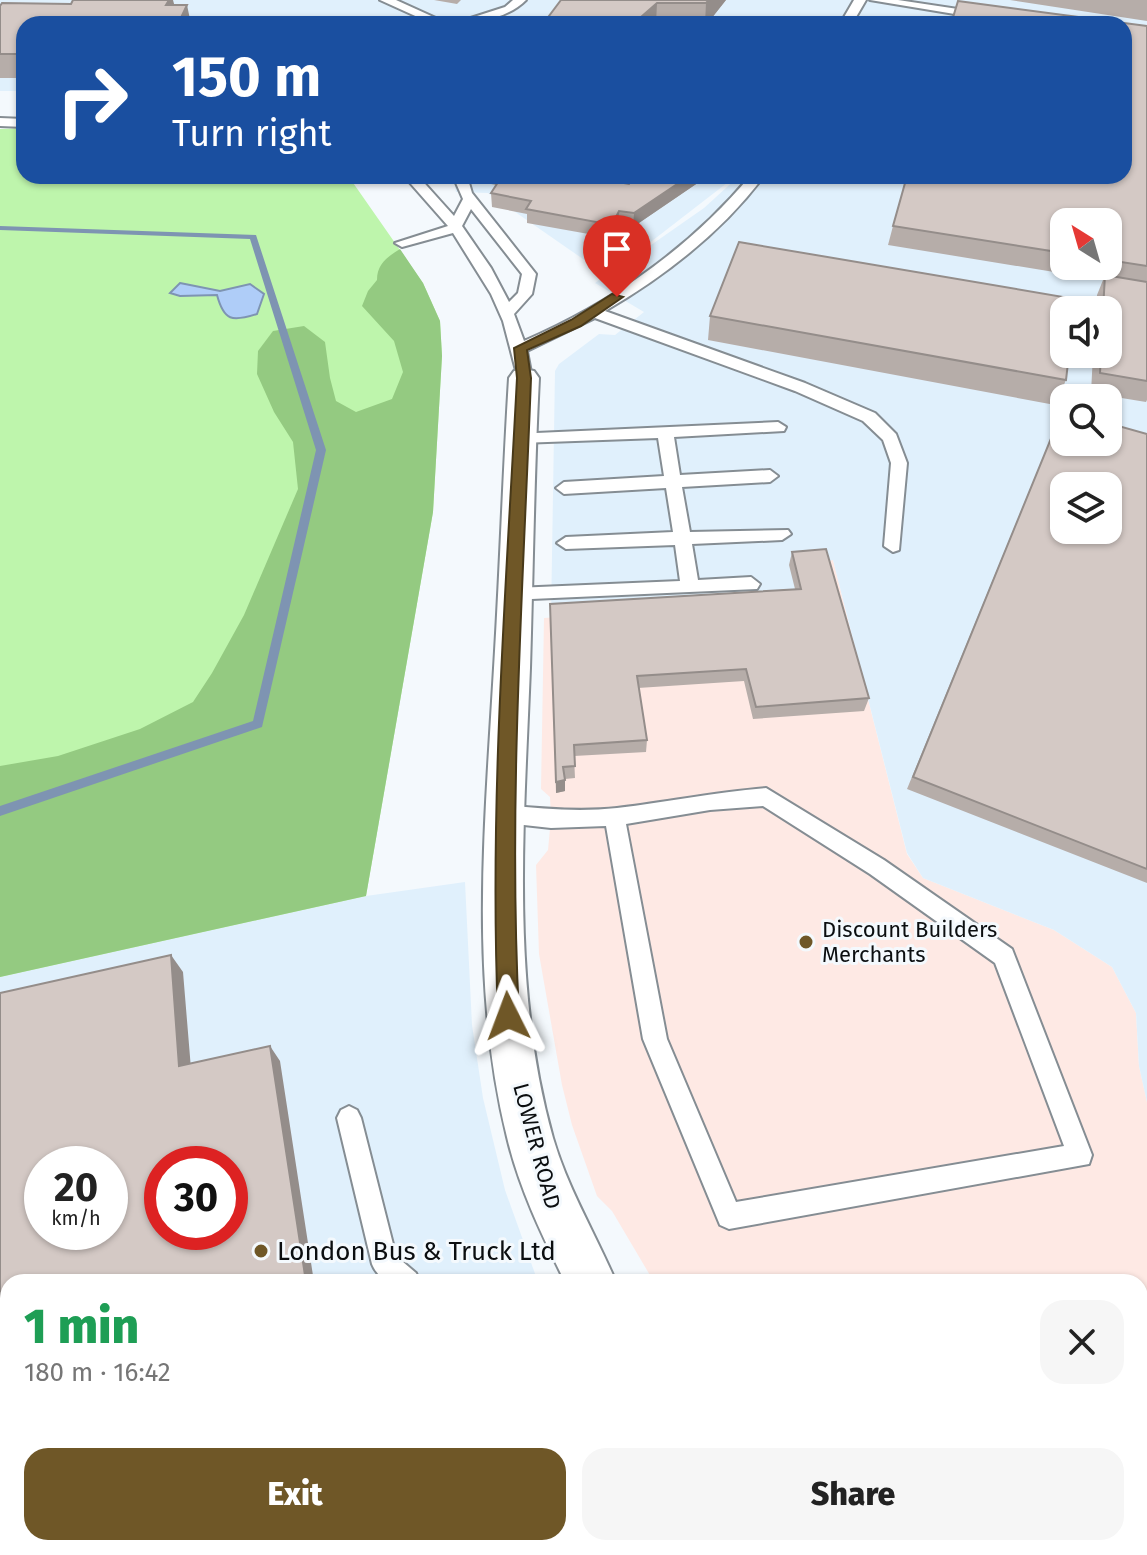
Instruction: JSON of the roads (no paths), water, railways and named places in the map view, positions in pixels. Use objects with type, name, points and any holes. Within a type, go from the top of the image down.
[{"type":"street","name":"LOWER ROAD","points":[[522,363],[505,814],[504,918],[510,1037],[541,1177],[571,1247],[586,1274]]},
{"type":"lane","points":[[386,0],[424,16]]},
{"type":"lane","points":[[485,16],[509,9],[520,0]]},
{"type":"lane","points":[[876,0],[984,16]]},
{"type":"lane","points":[[417,184],[488,275],[508,312],[522,363],[663,266],[745,194],[752,184]]},
{"type":"lane","points":[[463,184],[470,199],[529,274],[525,294],[508,312]]},
{"type":"lane","points":[[402,243],[454,229],[470,199]]},
{"type":"lane","points":[[593,312],[800,387],[869,417],[890,438],[899,463],[893,546]]},
{"type":"lane","points":[[520,438],[778,427]]},
{"type":"lane","points":[[665,431],[690,587]]},
{"type":"lane","points":[[564,488],[770,476]]},
{"type":"lane","points":[[566,543],[782,534]]},
{"type":"lane","points":[[515,595],[751,584]]},
{"type":"lane","points":[[505,814],[551,819],[615,817],[710,801],[766,797],[877,867],[1004,956],[1080,1155],[729,1216],[655,1039],[615,817]]},
{"type":"lane","points":[[349,1118],[385,1264],[397,1274]]},
{"type":"water","points":[[180,283],[220,291],[250,284],[264,294],[257,314],[235,318],[226,315],[217,295],[180,296],[170,293]]},
{"type":"waterway","points":[[0,228],[253,237],[321,450],[258,724],[0,811]]},
{"type":"place","name":"Discount Builders Merchants","points":[[806,942]]},
{"type":"place","name":"London Bus & Truck Ltd","points":[[261,1251]]}]
